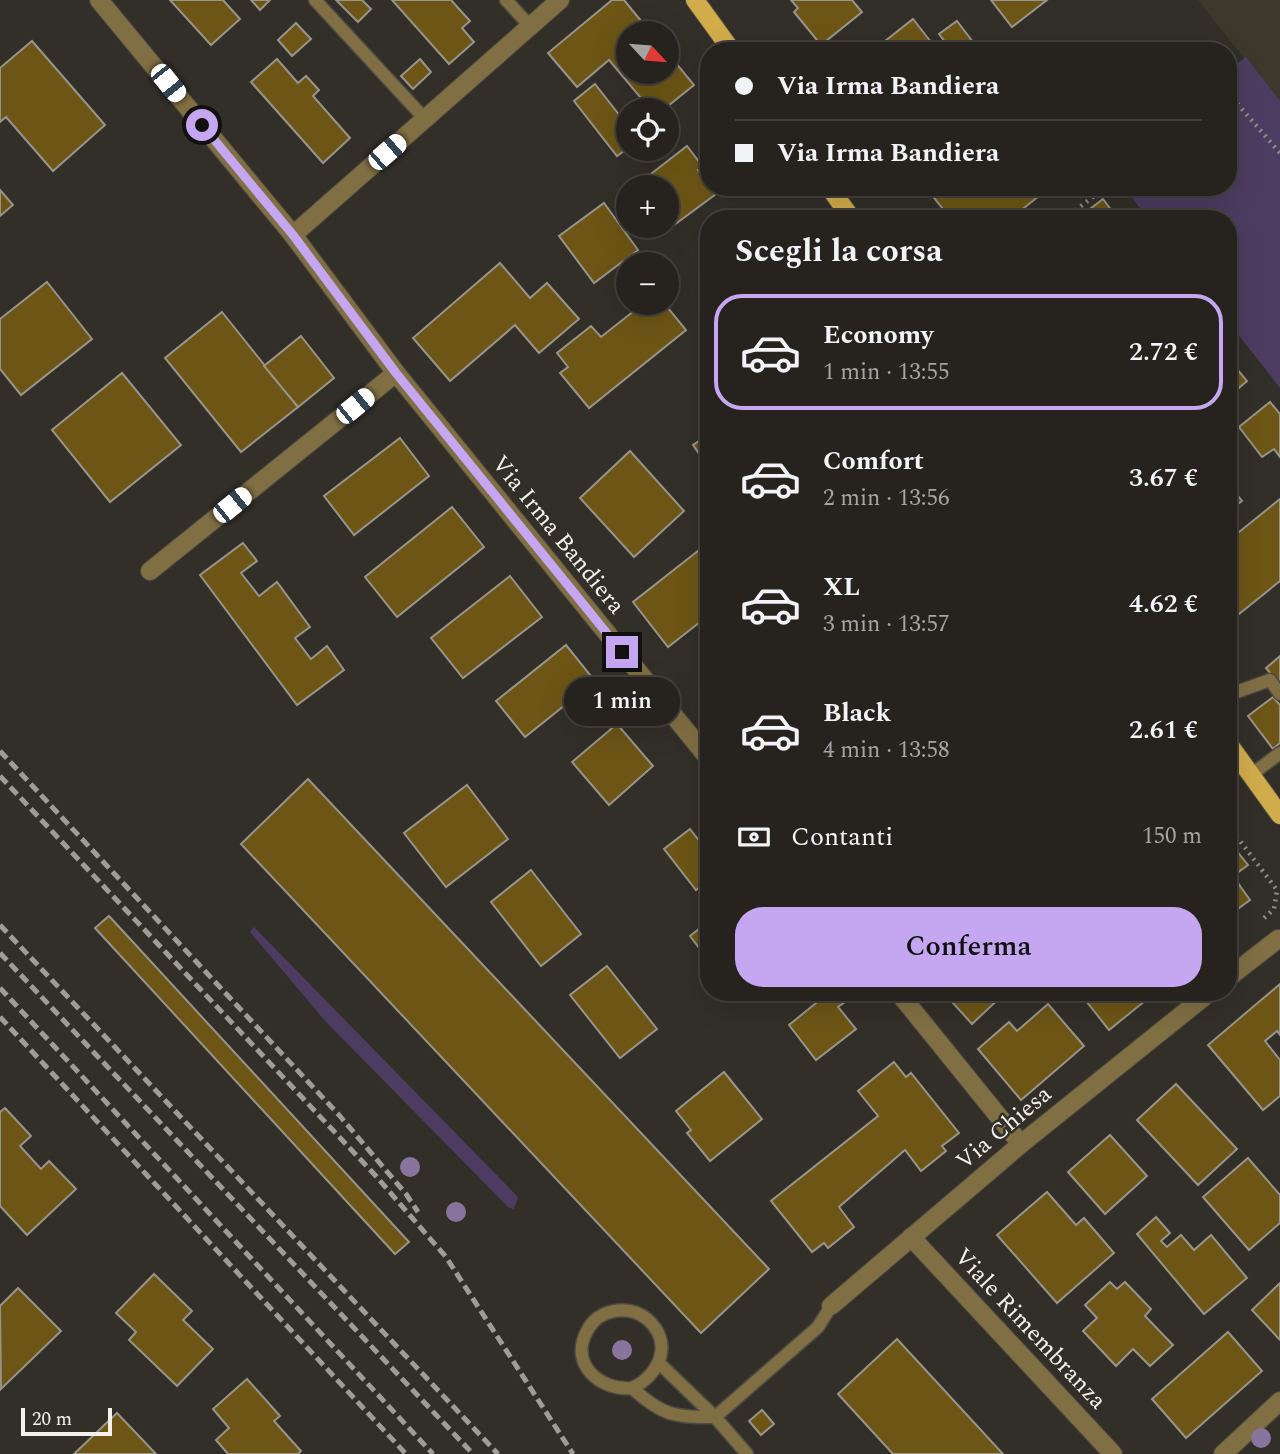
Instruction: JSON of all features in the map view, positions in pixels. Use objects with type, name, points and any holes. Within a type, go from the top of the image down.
[{"type":"main road","points":[[695,0],[725,42]]},
{"type":"main road","points":[[1237,756],[1280,815]]},
{"type":"street","name":"Via Irma Bandiera","points":[[99,0],[293,235],[396,373],[700,748]]},
{"type":"street","points":[[293,235],[560,0]]},
{"type":"street","points":[[150,571],[396,373]]},
{"type":"street","points":[[1237,971],[1279,938]]},
{"type":"street","points":[[905,1001],[1021,1144]]},
{"type":"street","name":"Via Chiesa","points":[[831,1306],[1021,1144],[1199,1001]]},
{"type":"street","name":"Viale Rimembranza","points":[[911,1237],[1114,1454]]},
{"type":"street","points":[[1223,1454],[1280,1401]]},
{"type":"lane","points":[[315,0],[425,119]]},
{"type":"lane","points":[[506,0],[530,26]]},
{"type":"lane","points":[[1237,692],[1270,680],[1280,694]]},
{"type":"lane","points":[[1251,775],[1280,752]]},
{"type":"lane","points":[[632,1388],[652,1406],[678,1417],[715,1417],[818,1327],[831,1306]]},
{"type":"lane","points":[[633,1311],[654,1326],[660,1338],[662,1350],[653,1374],[644,1383],[632,1388],[619,1390],[607,1387],[596,1380],[588,1370],[583,1357],[587,1331],[595,1320],[606,1313],[633,1311]]},
{"type":"lane","points":[[659,1363],[715,1417],[747,1454]]},
{"type":"path","points":[[1237,103],[1280,153]]},
{"type":"path","points":[[1077,210],[1094,196]]},
{"type":"path","points":[[1237,837],[1277,890],[1274,909],[1259,922]]},
{"type":"shaded area","points":[[1198,0],[1280,0],[1280,104],[1237,49],[1237,42],[1231,42]]},
{"type":"shaded area","points":[[1246,57],[1280,101],[1280,388],[1237,333],[1237,210],[1141,210],[1131,196],[1237,196],[1237,64]]},
{"type":"shaded area","points":[[254,927],[518,1197],[514,1209],[508,1207],[326,1022],[250,932]]},
{"type":"building","points":[[170,0],[223,0],[240,19],[211,45]]},
{"type":"building","points":[[251,0],[270,0],[260,10]]},
{"type":"building","points":[[336,0],[362,0],[371,9],[358,22]]},
{"type":"building","points":[[392,0],[451,0],[470,21],[462,28],[474,42],[449,64]]},
{"type":"building","points":[[612,0],[624,0],[641,21],[616,21],[616,68],[609,60],[577,87],[548,53]]},
{"type":"building","points":[[791,0],[852,0],[862,12],[825,42],[819,42],[794,12],[798,8]]},
{"type":"building","points":[[991,0],[1047,0],[1012,27]]},
{"type":"building","points":[[913,19],[931,42],[884,42]]},
{"type":"building","points":[[957,21],[973,42],[945,42],[939,34]]},
{"type":"building","points":[[296,23],[311,39],[292,56],[278,40]]},
{"type":"building","points":[[32,41],[105,125],[53,171],[6,117],[0,122],[0,68]]},
{"type":"building","points":[[277,59],[298,83],[306,76],[319,90],[313,96],[350,138],[323,163],[251,82]]},
{"type":"building","points":[[420,59],[431,72],[413,89],[401,76]]},
{"type":"building","points":[[679,67],[694,85],[678,98],[641,98],[629,84],[679,84]]},
{"type":"building","points":[[595,84],[616,111],[616,155],[574,101]]},
{"type":"building","points":[[687,146],[700,163],[700,196],[713,196],[679,221],[679,175],[650,175],[668,161],[679,161],[679,152]]},
{"type":"building","points":[[0,190],[13,205],[0,216]]},
{"type":"building","points":[[933,196],[1039,196],[1021,210],[944,210]]},
{"type":"building","points":[[1103,199],[1111,210],[1089,210]]},
{"type":"building","points":[[604,203],[616,220],[616,238],[629,238],[638,250],[616,252],[616,266],[594,283],[559,236]]},
{"type":"building","points":[[500,263],[530,298],[547,283],[579,319],[539,353],[515,325],[450,381],[413,338]]},
{"type":"building","points":[[47,282],[92,339],[21,395],[0,369],[0,319]]},
{"type":"building","points":[[222,312],[298,407],[241,452],[165,358]]},
{"type":"building","points":[[629,315],[674,315],[686,330],[589,408],[560,373],[568,367],[557,353],[591,326],[601,337]]},
{"type":"building","points":[[301,336],[334,378],[298,407],[264,366]]},
{"type":"building","points":[[1237,369],[1247,381],[1237,389]]},
{"type":"building","points":[[122,373],[181,445],[110,502],[52,430]]},
{"type":"building","points":[[1270,402],[1280,414],[1280,457],[1274,449],[1262,457],[1239,427]]},
{"type":"building","points":[[400,438],[429,476],[354,535],[324,496]]},
{"type":"building","points":[[700,440],[700,455],[693,445]]},
{"type":"building","points":[[630,451],[684,511],[634,557],[580,498]]},
{"type":"building","points":[[1280,499],[1280,581],[1237,616],[1237,534]]},
{"type":"building","points":[[452,507],[484,547],[397,617],[365,577]]},
{"type":"building","points":[[243,543],[257,561],[241,573],[259,596],[277,582],[310,627],[295,638],[311,659],[327,646],[344,670],[297,705],[200,575]]},
{"type":"building","points":[[700,549],[700,622],[668,647],[633,602]]},
{"type":"building","points":[[510,576],[542,617],[463,678],[431,638]]},
{"type":"building","points":[[566,645],[595,681],[525,737],[496,701]]},
{"type":"building","points":[[1280,656],[1280,685],[1266,668]]},
{"type":"building","points":[[1273,697],[1280,705],[1280,743],[1273,749],[1248,716]]},
{"type":"building","points":[[617,724],[653,766],[609,805],[572,762]]},
{"type":"building","points":[[308,779],[769,1269],[701,1333],[241,844]]},
{"type":"building","points":[[467,785],[508,839],[446,887],[404,833]]},
{"type":"building","points":[[690,829],[700,842],[700,887],[696,890],[664,849]]},
{"type":"building","points":[[1237,851],[1248,865],[1237,873]]},
{"type":"building","points":[[531,870],[581,934],[541,966],[491,902]]},
{"type":"building","points":[[1237,882],[1250,900],[1237,909]]},
{"type":"building","points":[[109,916],[409,1242],[395,1254],[95,928]]},
{"type":"building","points":[[700,928],[700,949],[690,936]]},
{"type":"building","points":[[607,966],[657,1029],[620,1058],[570,995]]},
{"type":"building","points":[[1280,984],[1280,1035],[1277,1031],[1265,1041],[1280,1060],[1280,1096],[1263,1110],[1208,1045]]},
{"type":"building","points":[[815,1001],[844,1001],[838,1007],[856,1029],[816,1060],[789,1025],[816,1003]]},
{"type":"building","points":[[951,1001],[996,1001],[972,1024]]},
{"type":"building","points":[[1086,1001],[1145,1001],[1109,1030]]},
{"type":"building","points":[[1048,1004],[1084,1046],[1021,1100],[978,1049],[1009,1022],[1017,1031]]},
{"type":"building","points":[[894,1062],[906,1077],[911,1073],[959,1133],[942,1146],[946,1151],[921,1171],[905,1150],[839,1207],[854,1227],[828,1248],[824,1243],[812,1252],[771,1201],[878,1116],[858,1091]]},
{"type":"building","points":[[724,1072],[762,1119],[710,1161],[687,1133],[691,1130],[676,1111]]},
{"type":"building","points":[[1176,1084],[1237,1149],[1198,1185],[1137,1120]]},
{"type":"building","points":[[5,1108],[31,1136],[20,1146],[41,1169],[49,1161],[76,1189],[27,1235],[0,1206],[0,1112]]},
{"type":"building","points":[[1110,1135],[1147,1176],[1105,1214],[1068,1172]]},
{"type":"building","points":[[1248,1158],[1280,1195],[1280,1223],[1249,1250],[1203,1197]]},
{"type":"building","points":[[1047,1192],[1076,1225],[1084,1218],[1114,1253],[1057,1303],[997,1235]]},
{"type":"building","points":[[1156,1217],[1170,1233],[1161,1241],[1167,1247],[1181,1235],[1194,1250],[1211,1235],[1247,1278],[1204,1314],[1137,1234]]},
{"type":"building","points":[[154,1274],[192,1311],[183,1320],[213,1349],[177,1386],[129,1340],[136,1332],[116,1313]]},
{"type":"building","points":[[1110,1282],[1117,1289],[1125,1282],[1151,1309],[1145,1316],[1173,1345],[1150,1366],[1133,1349],[1116,1366],[1083,1331],[1097,1318],[1085,1305]]},
{"type":"building","points":[[1280,1283],[1280,1340],[1252,1310]]},
{"type":"building","points":[[18,1288],[61,1331],[1,1389],[0,1306]]},
{"type":"building","points":[[1228,1332],[1262,1371],[1186,1438],[1152,1399]]},
{"type":"building","points":[[897,1339],[1003,1454],[893,1454],[838,1394]]},
{"type":"building","points":[[247,1379],[280,1416],[274,1421],[301,1451],[298,1454],[228,1454],[216,1440],[229,1428],[213,1409]]},
{"type":"building","points":[[762,1410],[774,1424],[761,1435],[749,1421]]},
{"type":"building","points":[[117,1413],[156,1454],[74,1454]]},
{"type":"railway","points":[[0,751],[339,1115],[418,1212]]},
{"type":"railway","points":[[0,776],[375,1175],[446,1257],[573,1454]]},
{"type":"railway","points":[[0,925],[498,1454]]},
{"type":"railway","points":[[0,953],[473,1454]]},
{"type":"railway","points":[[0,988],[433,1454]]},
{"type":"railway","points":[[0,1017],[406,1454]]},
{"type":"route","points":[[202,125],[293,235],[396,373],[622,652]]}]
